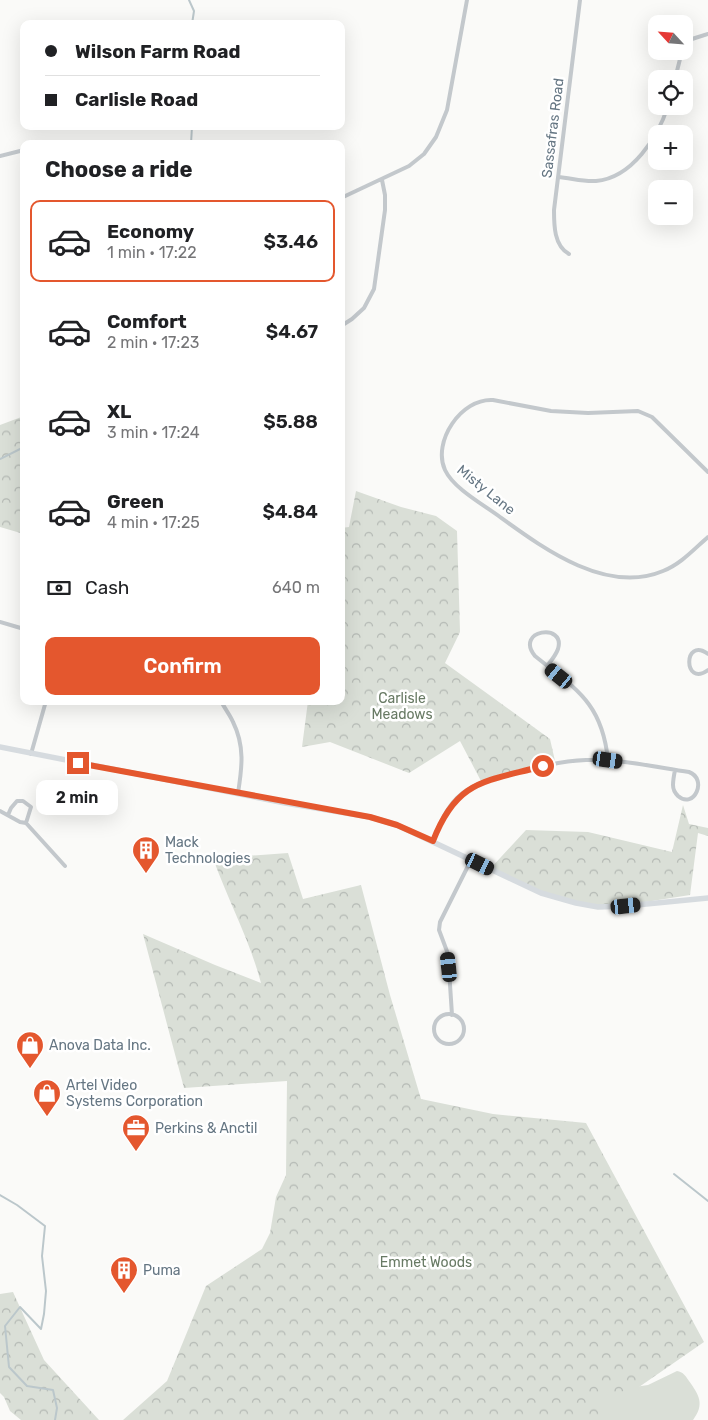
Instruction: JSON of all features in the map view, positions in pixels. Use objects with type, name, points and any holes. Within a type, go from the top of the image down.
[{"type":"main road","points":[[0,747],[370,817],[397,825],[538,891],[576,903],[598,907],[626,906],[708,898]]},
{"type":"street","points":[[345,196],[401,171],[417,161],[441,128],[447,110],[467,0]]},
{"type":"street","name":"Sassafras Road","points":[[569,254],[558,243],[555,225],[555,203],[580,0]]},
{"type":"street","points":[[693,39],[708,34]]},
{"type":"street","points":[[558,177],[595,181],[606,180],[616,175],[626,168],[645,148],[661,124],[664,115]]},
{"type":"street","points":[[0,156],[20,151]]},
{"type":"street","points":[[345,323],[361,311],[374,290],[385,210],[386,195],[382,180]]},
{"type":"street","name":"Misty Lane","points":[[708,472],[652,418],[638,411],[588,413],[551,411],[497,400],[478,401],[458,414],[447,434],[442,456],[442,463],[448,475],[461,488],[546,550],[570,562],[596,571],[628,577],[656,574],[680,561],[708,536]]},
{"type":"street","points":[[0,622],[20,628]]},
{"type":"street","points":[[547,666],[558,651],[558,642],[553,634],[544,631],[532,638],[530,648],[535,656],[582,696],[597,715],[605,738],[608,760]]},
{"type":"street","points":[[707,653],[700,651],[693,653],[688,659],[688,663],[695,673],[703,673],[708,670]]},
{"type":"street","points":[[31,754],[45,705]]},
{"type":"street","points":[[223,705],[236,728],[242,748],[242,770],[238,793]]},
{"type":"street","points":[[433,841],[450,805],[463,793],[476,785],[543,766],[580,761],[608,760],[675,770],[688,772],[696,775],[700,783],[699,792],[696,795],[684,799],[676,794],[673,785],[675,770]]},
{"type":"street","points":[[8,815],[10,808],[17,801],[23,801],[30,807],[26,823]]},
{"type":"street","points":[[0,811],[20,822],[26,823],[65,866]]},
{"type":"street","points":[[452,1015],[448,954],[439,930],[440,922],[470,860]]},
{"type":"street","points":[[452,1015],[462,1023],[463,1032],[455,1042],[441,1042],[435,1034],[435,1025],[441,1017],[452,1015]]},
{"type":"green space","points":[[20,418],[20,533],[0,527],[0,425]]},
{"type":"green space","name":"Carlisle Meadows","points":[[356,491],[401,507],[436,516],[457,531],[460,632],[445,663],[550,739],[555,761],[481,781],[460,741],[409,773],[330,742],[302,747],[307,705],[345,705],[345,528],[349,527]]},
{"type":"green space","points":[[683,805],[689,824],[708,828],[708,836],[698,833],[690,895],[620,906],[572,903],[489,870],[526,830],[588,832],[672,852]]},
{"type":"green space","name":"Emmet Woods","points":[[288,853],[303,899],[361,885],[390,995],[421,1099],[493,1114],[586,1123],[704,1342],[639,1387],[599,1398],[608,1420],[123,1420],[167,1381],[206,1286],[262,1249],[270,1233],[276,1197],[286,1175],[287,1081],[184,1088],[143,934],[261,983],[245,937],[214,861],[210,857]]},
{"type":"green space","points":[[13,1292],[44,1360],[99,1420],[21,1420],[10,1411],[4,1397],[0,1393],[0,1294]]},
{"type":"green space","points":[[677,1371],[685,1375],[698,1395],[699,1409],[693,1420],[598,1420],[596,1401],[601,1392],[648,1385]]},
{"type":"waterway","points":[[189,0],[194,11],[193,20]]},
{"type":"waterway","points":[[191,140],[192,130]]},
{"type":"waterway","points":[[0,459],[20,449]]},
{"type":"waterway","points":[[674,1174],[708,1201]]},
{"type":"waterway","points":[[0,1195],[45,1226],[42,1256],[46,1291],[41,1329],[20,1307],[5,1326],[9,1367],[27,1386],[53,1390],[57,1408],[55,1420]]},
{"type":"place","name":"Mack Technologies","points":[[146,874]]},
{"type":"place","name":"Anova Data Inc.","points":[[30,1069]]},
{"type":"place","name":"Artel Video Systems Corporation","points":[[47,1117]]},
{"type":"place","name":"Perkins & Anctil","points":[[136,1152]]},
{"type":"place","name":"Puma","points":[[124,1294]]},
{"type":"route","points":[[78,763],[370,817],[397,825],[433,841],[450,805],[469,788],[543,766]]}]
